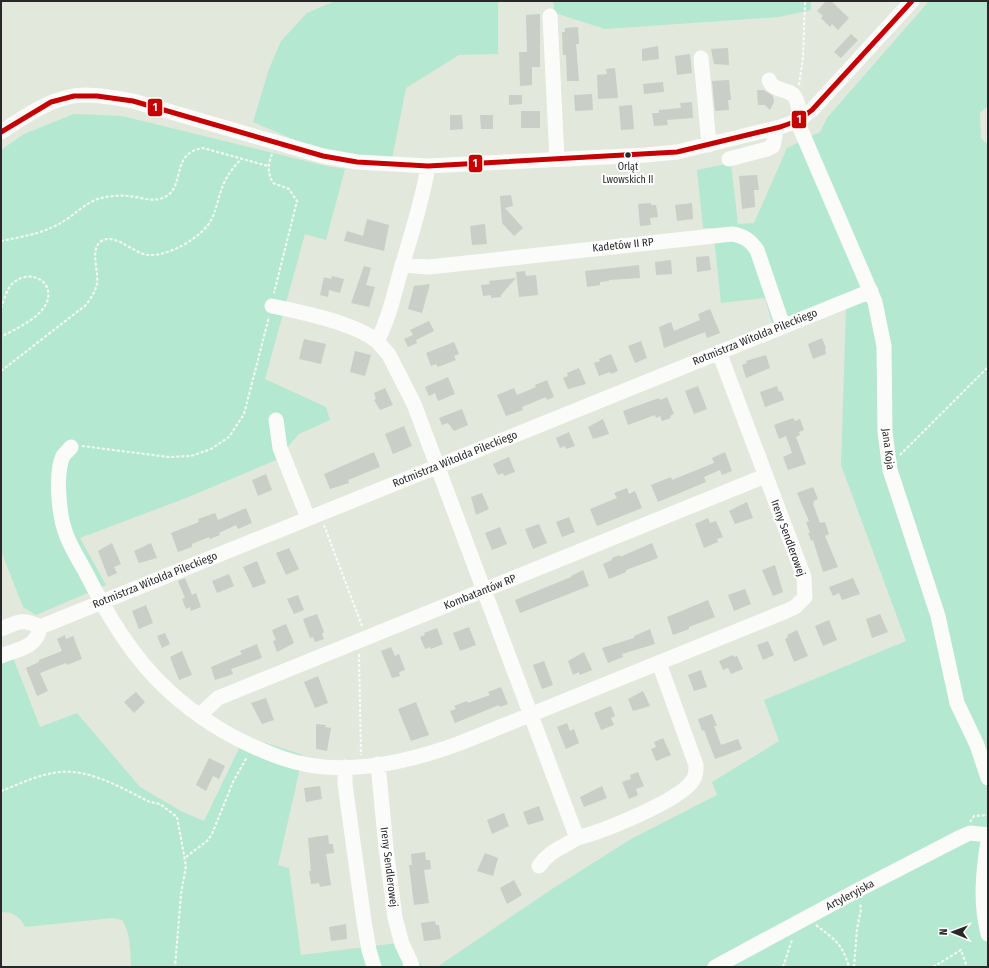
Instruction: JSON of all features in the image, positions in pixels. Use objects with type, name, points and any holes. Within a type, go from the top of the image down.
[{"type":"street","points":[[1,132],[48,104],[66,98],[83,95],[105,96],[133,101],[344,160],[428,166],[646,155],[676,152],[774,129],[800,120],[812,110],[912,1]]},
{"type":"street","points":[[550,16],[557,159]]},
{"type":"street","points":[[702,58],[709,145]]},
{"type":"street","points":[[769,80],[771,85],[791,94],[795,98]]},
{"type":"street","name":"Jana Koja","points":[[795,98],[800,120],[871,290],[879,316],[884,346],[884,432],[890,470],[938,616],[954,692],[960,711],[984,761],[988,778]]},
{"type":"street","points":[[729,159],[773,146],[775,136],[774,129]]},
{"type":"street","points":[[377,341],[385,327],[425,182],[428,166]]},
{"type":"street","name":"Kadetów II RP","points":[[402,265],[430,267],[732,234],[742,236],[751,242],[757,250],[783,326]]},
{"type":"street","name":"Rotmistrza Witolda Pileckiego","points":[[40,627],[871,290]]},
{"type":"street","points":[[272,306],[350,326],[367,333],[377,341],[389,355],[414,404],[577,838]]},
{"type":"street","name":"Ireny Sendlerowej","points":[[71,447],[63,456],[60,468],[59,499],[61,517],[70,544],[102,602],[144,664],[169,691],[200,715],[230,735],[252,746],[283,758],[297,762],[345,767],[378,764],[419,757],[442,750],[784,612],[795,606],[805,597],[804,578],[719,352]]},
{"type":"street","points":[[276,420],[280,448],[314,516]]},
{"type":"street","name":"Kombatantów RP","points":[[200,715],[218,698],[765,476]]},
{"type":"street","points":[[1,629],[25,621],[40,627],[39,634],[35,642],[1,656]]},
{"type":"street","points":[[539,866],[554,850],[577,838],[600,832],[650,810],[688,786],[693,780],[696,774],[696,765],[659,663]]},
{"type":"street","name":"Ireny Sendlerowej","points":[[378,764],[386,848],[395,918],[402,944],[412,965],[410,967]]},
{"type":"street","points":[[345,767],[345,784],[363,913],[369,950],[374,967]]},
{"type":"street","name":"Artyleryjska","points":[[715,967],[858,890],[961,837],[970,834],[988,835]]},
{"type":"street","points":[[988,841],[982,883],[982,902],[988,934]]},
{"type":"path","points":[[795,98],[803,58],[805,1]]},
{"type":"path","points":[[71,447],[87,446],[170,457],[191,456],[211,449],[229,437],[244,414],[272,306],[275,285],[297,200],[289,188],[273,183],[269,175],[268,166],[277,142]]},
{"type":"path","points":[[1,241],[45,231],[58,225],[99,198],[127,196],[152,199],[164,197],[174,188],[178,169],[194,149],[203,148],[268,166]]},
{"type":"path","points":[[1,371],[86,305],[94,294],[97,282],[95,254],[97,246],[101,241],[107,239],[115,240],[140,254],[150,255],[164,253],[194,238],[209,226],[216,214],[224,183],[228,174],[241,159]]},
{"type":"path","points":[[1,308],[10,286],[18,280],[25,277],[37,277],[45,282],[49,292],[48,300],[44,309],[26,324],[1,337]]},
{"type":"path","points":[[896,451],[897,458],[988,367]]},
{"type":"path","points":[[314,516],[361,640],[362,766]]},
{"type":"path","points":[[186,857],[207,841],[212,834],[233,782],[252,746]]},
{"type":"path","points":[[1,792],[36,777],[60,772],[81,773],[150,802],[160,804],[177,817],[186,857],[186,866],[181,894],[175,967]]},
{"type":"path","points":[[980,815],[988,815]]},
{"type":"path","points":[[854,967],[857,929],[861,909],[858,890]]},
{"type":"path","points":[[807,918],[838,942],[845,952],[849,967]]},
{"type":"path","points":[[783,967],[792,942],[792,926]]},
{"type":"path","points":[[933,967],[961,950],[967,967]]},
{"type":"green space","points":[[335,1],[498,1],[498,54],[459,55],[406,88],[392,159],[321,151],[253,122],[269,69],[281,41],[307,13]]},
{"type":"green space","points":[[553,1],[811,1],[811,10],[779,17],[605,29],[555,13]]},
{"type":"green space","points":[[929,1],[988,1],[988,106],[980,113],[981,138],[988,145],[988,967],[437,967],[552,889],[631,839],[717,795],[712,782],[779,741],[764,700],[906,641],[841,465],[846,309],[776,337],[765,298],[721,303],[713,228],[703,228],[697,170],[731,163],[738,224],[754,223],[787,148],[820,132],[827,118]]},
{"type":"green space","points":[[74,114],[122,116],[326,166],[345,169],[326,240],[305,234],[265,379],[326,407],[330,420],[299,434],[276,460],[186,498],[80,538],[106,585],[36,615],[23,607],[1,551],[1,150],[24,134]]},
{"type":"green space","points":[[12,655],[40,727],[77,713],[140,787],[181,811],[204,821],[245,736],[303,755],[278,865],[289,868],[301,955],[406,942],[423,967],[131,967],[129,936],[122,920],[113,918],[25,927],[16,915],[1,912],[1,660]]},
{"type":"building","points":[[826,1],[831,1],[849,18],[838,30],[832,24],[830,27],[821,18],[823,16],[817,11]]},
{"type":"building","points":[[540,14],[540,67],[532,67],[532,85],[520,86],[519,52],[527,52],[526,15]]},
{"type":"building","points":[[578,27],[579,44],[576,44],[579,81],[567,81],[566,55],[563,55],[562,32],[565,32],[565,28]]},
{"type":"building","points":[[851,34],[858,40],[841,58],[834,52]]},
{"type":"building","points":[[658,46],[659,59],[642,61],[642,49]]},
{"type":"building","points":[[728,48],[729,65],[714,64],[711,49]]},
{"type":"building","points":[[690,54],[692,73],[677,75],[675,56]]},
{"type":"building","points":[[615,68],[618,98],[598,99],[597,75],[607,74],[606,69]]},
{"type":"building","points":[[729,80],[731,100],[728,100],[729,110],[715,111],[712,81]]},
{"type":"building","points":[[663,82],[664,92],[644,94],[643,84]]},
{"type":"building","points":[[757,90],[764,90],[773,96],[774,102],[770,110],[765,105],[758,105]]},
{"type":"building","points":[[592,94],[593,110],[575,111],[574,95]]},
{"type":"building","points":[[509,95],[522,95],[522,104],[509,105]]},
{"type":"building","points":[[692,102],[693,118],[667,120],[668,125],[654,126],[652,113],[659,113],[659,110],[681,108],[680,103]]},
{"type":"building","points":[[632,105],[634,129],[621,130],[619,106]]},
{"type":"building","points":[[521,111],[540,111],[540,128],[521,128]]},
{"type":"building","points":[[450,115],[462,115],[463,129],[450,130]]},
{"type":"building","points":[[480,115],[493,115],[493,129],[481,129]]},
{"type":"building","points":[[757,175],[759,190],[754,190],[755,207],[742,209],[739,176]]},
{"type":"building","points":[[511,195],[513,206],[505,208],[523,228],[514,236],[502,223],[500,196]]},
{"type":"building","points":[[651,203],[651,205],[656,205],[658,217],[650,218],[651,225],[640,226],[638,204]]},
{"type":"building","points":[[692,203],[693,219],[677,221],[675,205]]},
{"type":"building","points":[[367,219],[389,225],[384,251],[344,241],[347,231],[363,236]]},
{"type":"building","points":[[485,224],[487,244],[472,245],[470,226]]},
{"type":"building","points":[[709,256],[711,270],[697,272],[696,257]]},
{"type":"building","points":[[671,260],[672,274],[656,275],[655,262]]},
{"type":"building","points":[[639,265],[640,278],[609,280],[600,282],[600,285],[587,287],[585,271]]},
{"type":"building","points":[[364,266],[371,268],[366,285],[375,287],[369,307],[351,303]]},
{"type":"building","points":[[525,271],[526,276],[536,275],[538,295],[519,297],[516,272]]},
{"type":"building","points":[[332,276],[344,279],[340,293],[329,290],[328,297],[320,295],[324,277],[331,279]]},
{"type":"building","points":[[516,278],[501,295],[501,297],[491,298],[491,295],[483,296],[481,285],[490,284],[489,281]]},
{"type":"building","points":[[430,284],[422,313],[408,309],[414,286]]},
{"type":"building","points":[[710,309],[720,333],[707,338],[705,332],[664,348],[659,327],[671,322],[674,331],[700,320],[698,314]]},
{"type":"building","points":[[429,321],[434,331],[416,340],[417,343],[408,347],[404,339],[413,335],[410,330]]},
{"type":"building","points":[[822,338],[826,348],[826,354],[813,359],[808,344]]},
{"type":"building","points":[[304,339],[326,344],[321,364],[299,359]]},
{"type":"building","points":[[641,341],[647,358],[635,363],[628,346]]},
{"type":"building","points":[[454,342],[459,354],[454,356],[456,360],[438,367],[436,364],[431,366],[426,353]]},
{"type":"building","points":[[355,351],[371,355],[365,376],[350,372]]},
{"type":"building","points":[[611,354],[618,371],[599,376],[594,363]]},
{"type":"building","points":[[766,355],[770,368],[746,378],[742,365],[747,363],[746,361]]},
{"type":"building","points":[[579,368],[586,384],[568,389],[563,378],[568,376],[567,373]]},
{"type":"building","points":[[448,377],[455,394],[438,401],[435,393],[429,396],[425,387]]},
{"type":"building","points":[[547,380],[554,397],[547,400],[546,397],[522,407],[523,410],[506,416],[497,395],[514,388],[517,395],[536,387],[535,385]]},
{"type":"building","points":[[698,386],[707,409],[694,414],[685,391]]},
{"type":"building","points":[[777,386],[779,392],[781,391],[784,400],[765,407],[760,392]]},
{"type":"building","points":[[385,388],[393,405],[380,410],[374,400],[376,399],[374,393]]},
{"type":"building","points":[[667,397],[674,414],[670,416],[671,418],[662,421],[660,416],[656,418],[655,415],[628,425],[623,411],[659,398],[660,400]]},
{"type":"building","points":[[462,409],[468,425],[454,431],[448,423],[442,425],[439,418]]},
{"type":"building","points":[[793,418],[795,421],[800,419],[804,430],[799,432],[800,435],[796,437],[806,464],[788,470],[783,457],[792,453],[786,436],[779,439],[774,425]]},
{"type":"building","points":[[603,419],[609,434],[593,439],[588,427]]},
{"type":"building","points":[[404,426],[412,446],[393,454],[385,434]]},
{"type":"building","points":[[569,432],[575,446],[566,449],[565,446],[560,448],[556,438]]},
{"type":"building","points":[[374,452],[380,467],[348,480],[349,483],[330,489],[324,474]]},
{"type":"building","points":[[725,452],[732,471],[722,475],[720,470],[704,477],[706,482],[658,502],[651,485],[671,477],[672,480],[714,463],[712,458]]},
{"type":"building","points":[[509,457],[515,472],[504,476],[503,473],[498,475],[493,464]]},
{"type":"building","points":[[266,474],[272,490],[258,496],[252,480]]},
{"type":"building","points":[[813,487],[818,499],[814,501],[813,504],[820,523],[825,522],[829,534],[825,536],[838,567],[823,572],[813,540],[811,541],[808,533],[810,533],[806,522],[809,521],[797,493]]},
{"type":"building","points":[[627,488],[629,494],[635,491],[642,508],[597,526],[590,509],[617,498],[614,493]]},
{"type":"building","points":[[482,493],[489,509],[476,515],[471,497]]},
{"type":"building","points":[[747,502],[753,518],[735,524],[729,511]]},
{"type":"building","points":[[246,508],[252,523],[238,529],[236,525],[219,533],[220,535],[210,539],[209,537],[192,544],[192,547],[178,552],[171,533],[199,522],[198,519],[215,513],[218,520]]},
{"type":"building","points":[[569,517],[575,532],[562,537],[556,522]]},
{"type":"building","points":[[708,518],[710,523],[716,521],[723,537],[717,539],[718,542],[704,548],[695,524]]},
{"type":"building","points":[[539,524],[547,543],[533,549],[525,529]]},
{"type":"building","points":[[500,527],[507,544],[492,550],[485,533]]},
{"type":"building","points":[[112,543],[121,564],[114,567],[117,573],[108,577],[98,551]]},
{"type":"building","points":[[151,543],[157,558],[139,563],[134,551]]},
{"type":"building","points":[[652,543],[658,558],[626,570],[626,572],[609,579],[603,564],[612,560],[612,558],[620,555],[620,557]]},
{"type":"building","points":[[289,548],[299,569],[286,575],[276,553]]},
{"type":"building","points":[[257,561],[266,583],[253,588],[243,567]]},
{"type":"building","points":[[775,565],[783,592],[773,596],[762,570]]},
{"type":"building","points":[[583,570],[589,586],[520,613],[515,600],[571,577]]},
{"type":"building","points":[[229,574],[234,586],[217,593],[212,581]]},
{"type":"building","points":[[185,578],[192,595],[196,593],[201,607],[191,611],[190,607],[186,609],[182,599],[185,598],[178,581]]},
{"type":"building","points":[[853,578],[860,594],[842,600],[839,593],[833,596],[829,587]]},
{"type":"building","points":[[745,589],[751,604],[734,611],[728,595]]},
{"type":"building","points":[[298,595],[304,610],[294,614],[287,599]]},
{"type":"building","points":[[708,600],[715,617],[673,635],[667,617]]},
{"type":"building","points":[[146,605],[153,623],[139,629],[132,611]]},
{"type":"building","points":[[317,614],[324,632],[322,634],[324,639],[315,642],[313,637],[310,638],[303,619]]},
{"type":"building","points":[[880,614],[888,632],[872,638],[866,619]]},
{"type":"building","points":[[829,620],[837,640],[823,646],[815,626]]},
{"type":"building","points":[[286,624],[294,643],[277,652],[273,641],[276,640],[272,630]]},
{"type":"building","points":[[469,627],[476,645],[460,651],[453,633]]},
{"type":"building","points":[[437,628],[443,644],[431,649],[430,647],[425,649],[420,637],[425,635],[424,633]]},
{"type":"building","points":[[650,629],[655,644],[622,654],[623,657],[608,663],[602,648],[634,638],[634,636]]},
{"type":"building","points":[[797,630],[808,656],[794,662],[785,639],[788,637],[787,635]]},
{"type":"building","points":[[165,633],[170,644],[162,648],[157,636]]},
{"type":"building","points":[[65,635],[66,639],[73,636],[82,659],[67,665],[66,663],[40,673],[48,691],[37,696],[26,668],[39,662],[39,660],[62,651],[57,639]]},
{"type":"building","points":[[768,641],[774,655],[763,660],[757,645]]},
{"type":"building","points":[[257,644],[262,658],[231,669],[233,674],[215,680],[211,667],[242,654],[240,651]]},
{"type":"building","points":[[391,647],[395,656],[399,654],[405,670],[399,672],[400,676],[392,678],[381,651]]},
{"type":"building","points":[[182,651],[192,675],[179,680],[170,657]]},
{"type":"building","points":[[584,652],[592,670],[580,675],[579,672],[573,675],[568,661]]},
{"type":"building","points":[[733,655],[734,657],[737,656],[743,669],[731,674],[728,668],[723,670],[719,661]]},
{"type":"building","points":[[544,661],[553,685],[542,689],[533,665]]},
{"type":"building","points":[[701,670],[707,687],[694,691],[688,675]]},
{"type":"building","points":[[318,676],[328,703],[315,708],[304,682]]},
{"type":"building","points":[[501,687],[508,704],[500,707],[499,705],[455,723],[450,711],[456,709],[454,706],[467,701],[468,703],[490,695],[488,692]]},
{"type":"building","points":[[643,691],[650,706],[633,711],[628,699]]},
{"type":"building","points":[[136,692],[145,702],[134,713],[124,702]]},
{"type":"building","points":[[266,698],[274,720],[262,724],[251,703]]},
{"type":"building","points":[[416,702],[429,735],[411,741],[398,709]]},
{"type":"building","points":[[611,706],[615,716],[611,718],[614,725],[601,730],[594,713]]},
{"type":"building","points":[[712,714],[717,726],[714,726],[721,745],[738,739],[742,749],[715,759],[704,730],[702,731],[698,719]]},
{"type":"building","points":[[567,723],[570,731],[574,729],[579,743],[566,749],[557,727]]},
{"type":"building","points":[[316,724],[326,725],[325,727],[331,728],[327,751],[316,749]]},
{"type":"building","points":[[663,738],[671,755],[656,761],[651,749],[656,747],[654,742]]},
{"type":"building","points":[[209,758],[225,766],[219,779],[213,776],[206,791],[196,785]]},
{"type":"building","points":[[638,772],[644,786],[636,789],[638,795],[629,799],[622,782],[631,779],[630,775]]},
{"type":"building","points":[[320,786],[322,799],[306,802],[304,788]]},
{"type":"building","points":[[602,786],[607,798],[584,807],[580,797]]},
{"type":"building","points":[[539,806],[544,820],[528,825],[523,812]]},
{"type":"building","points":[[504,813],[509,826],[492,834],[487,820]]},
{"type":"building","points":[[328,835],[329,844],[333,844],[334,853],[326,854],[331,885],[320,887],[319,883],[311,884],[308,838]]},
{"type":"building","points":[[425,852],[426,860],[430,860],[431,869],[424,870],[429,903],[414,905],[409,865],[412,865],[411,854]]},
{"type":"building","points":[[485,853],[498,858],[493,876],[477,871]]},
{"type":"building","points":[[514,880],[522,895],[507,904],[500,888]]},
{"type":"building","points":[[435,921],[436,925],[439,925],[441,939],[424,941],[421,923]]},
{"type":"building","points":[[346,924],[347,939],[331,941],[329,927]]},
{"type":"transit line","name":"1","points":[[1,132],[51,102],[74,96],[97,96],[133,101],[323,156],[357,162],[428,166],[677,152],[780,127],[797,121],[812,110],[912,1]]},
{"type":"place","name":"Orląt Lwowskich II","points":[[628,155]]}]
